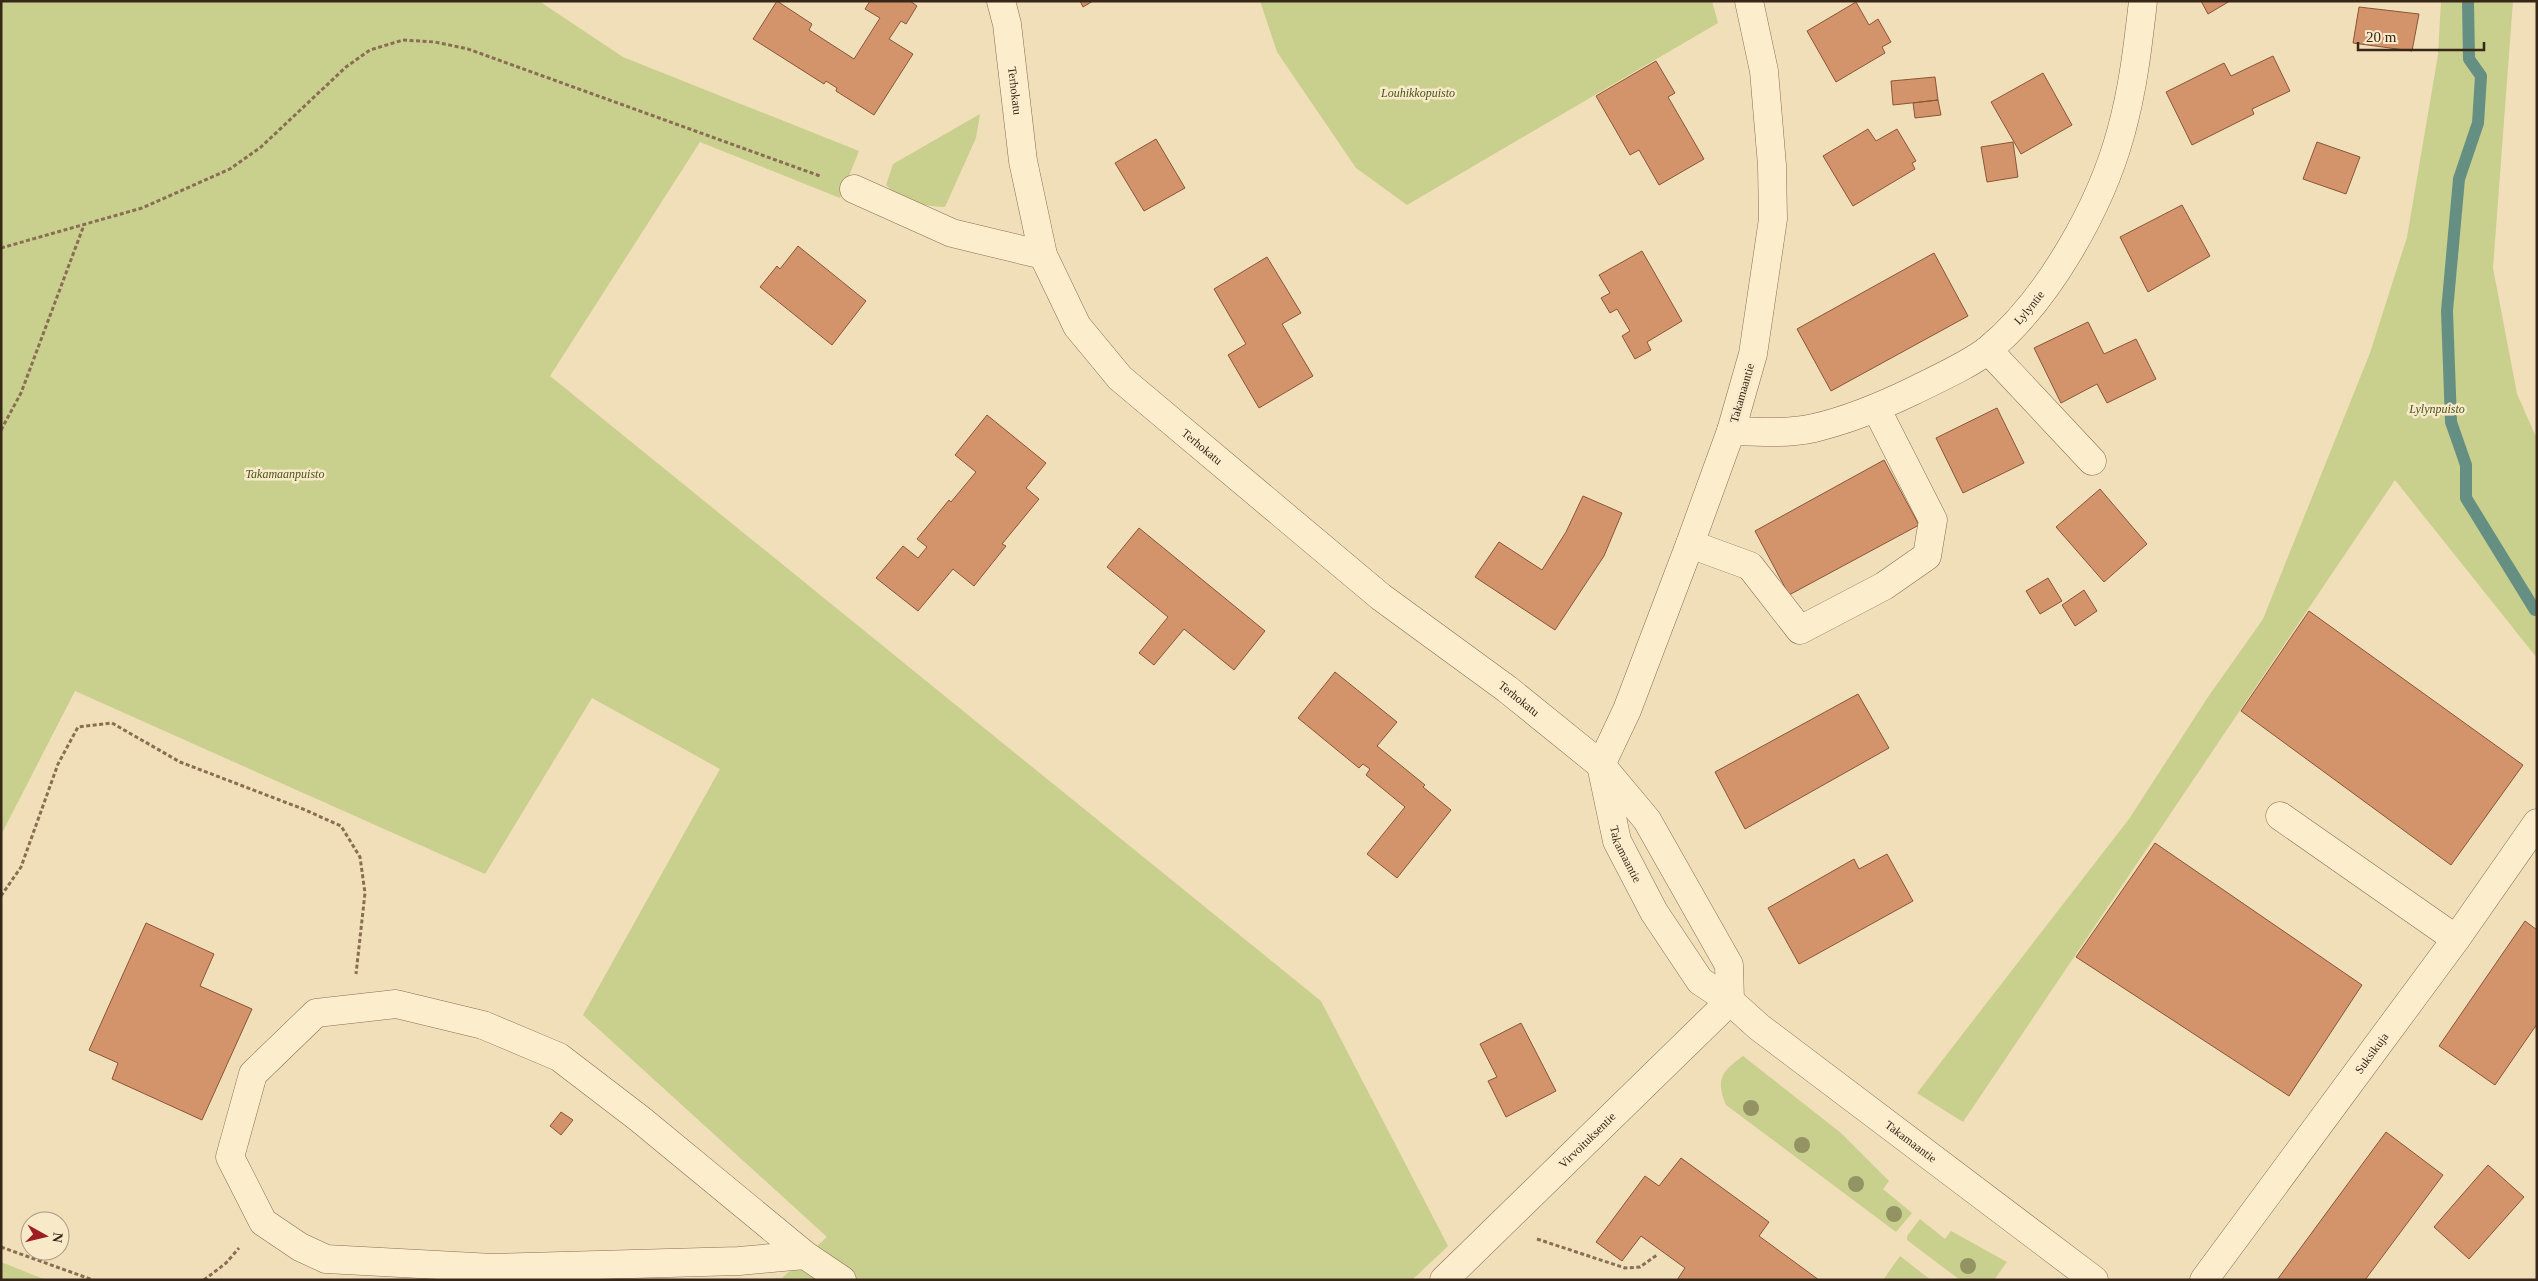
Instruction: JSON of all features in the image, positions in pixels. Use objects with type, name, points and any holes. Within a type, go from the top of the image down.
[{"type":"street","name":"Terhokatu","points":[[1001,1],[1006,24],[1023,161],[1043,255],[1077,326],[1120,378],[1381,597],[1507,689],[1601,765]]},
{"type":"street","name":"Takamaantie","points":[[1750,1],[1764,71],[1772,165],[1773,219],[1753,354],[1731,431],[1690,544],[1628,710],[1601,765],[1617,841],[1654,912],[1700,981],[1730,1001],[1759,1027],[2094,1280]]},
{"type":"street","name":"Lylyntie","points":[[1731,431],[1774,432],[1814,428],[1876,408],[1930,383],[1988,350],[2032,306],[2066,256],[2097,196],[2121,133],[2137,59],[2143,1]]},
{"type":"street","points":[[854,189],[952,233],[1043,255]]},
{"type":"street","points":[[1988,350],[2092,461]]},
{"type":"street","points":[[1690,544],[1750,566],[1800,630],[1884,586],[1927,556],[1933,520],[1876,408]]},
{"type":"street","points":[[1601,765],[1647,820],[1729,965],[1730,1001]]},
{"type":"street","points":[[2280,816],[2456,939]]},
{"type":"street","name":"Suksikuja","points":[[2204,1280],[2456,939],[2537,823]]},
{"type":"street","name":"Virvoituksentie","points":[[1444,1280],[1730,1001]]},
{"type":"street","points":[[805,1255],[739,1262],[493,1274],[326,1259],[300,1247],[263,1222],[230,1157],[254,1074],[316,1013],[396,1004],[483,1025],[559,1057],[640,1119],[805,1255],[842,1280]]},
{"type":"path","points":[[1,248],[142,208],[230,169],[261,148],[346,67],[370,50],[403,40],[435,42],[468,49],[854,189]]},
{"type":"path","points":[[1,430],[21,393],[84,225]]},
{"type":"path","points":[[1,896],[21,867],[58,764],[78,727],[112,723],[180,762],[303,809],[341,826],[360,857],[365,893],[352,1009]]},
{"type":"path","points":[[204,1280],[226,1262],[263,1222]]},
{"type":"path","points":[[1530,1236],[1626,1268],[1640,1267],[1657,1255]]},
{"type":"path","points":[[1,1247],[93,1280]]},
{"type":"green space","name":"Takamaanpuisto","points":[[1,1],[539,1],[623,57],[859,151],[840,198],[700,142],[550,376],[1321,1001],[1448,1246],[1412,1280],[743,1280],[782,1278],[827,1237],[583,1015],[720,769],[592,698],[485,874],[75,691],[1,835]]},
{"type":"green space","name":"Louhikkopuisto","points":[[1260,1],[1712,1],[1718,23],[1407,205],[1356,168],[1277,52]]},
{"type":"green space","name":"Lylynpuisto","points":[[2441,1],[2513,1],[2493,268],[2517,394],[2537,439],[2537,658],[2395,480],[1963,1122],[1917,1093],[2129,819],[2208,697],[2263,619],[2370,353],[2407,237],[2438,55]]},
{"type":"green space","points":[[980,114],[976,138],[945,207],[928,206],[913,202],[892,191],[886,185],[893,164]]},
{"type":"green space","points":[[1743,1056],[1841,1133],[1889,1181],[1883,1189],[1912,1213],[1896,1232],[1726,1105],[1721,1088],[1722,1076],[1730,1066]]},
{"type":"green space","points":[[1920,1219],[1945,1239],[1951,1231],[2007,1262],[1994,1280],[1960,1280],[1907,1240],[1907,1236]]},
{"type":"green space","points":[[1900,1256],[1931,1280],[1883,1280]]},
{"type":"green space","points":[[1,1262],[46,1280],[1,1280]]},
{"type":"building","points":[[777,1],[812,24],[809,30],[854,59],[880,18],[865,9],[870,1],[910,1],[917,6],[906,24],[901,21],[889,39],[913,54],[874,115],[836,91],[837,88],[826,81],[824,84],[753,39]]},
{"type":"building","points":[[1080,1],[1093,1],[1083,7]]},
{"type":"building","points":[[2201,1],[2230,1],[2208,14]]},
{"type":"building","points":[[1856,2],[1869,25],[1878,19],[1891,42],[1882,47],[1885,53],[1836,82],[1807,31]]},
{"type":"building","points":[[2359,7],[2419,14],[2412,51],[2353,43]]},
{"type":"building","points":[[2273,56],[2290,91],[2252,109],[2254,114],[2192,145],[2166,92],[2224,63],[2231,76]]},
{"type":"building","points":[[1656,61],[1675,93],[1668,97],[1704,159],[1659,185],[1639,150],[1630,155],[1596,96]]},
{"type":"building","points":[[2043,73],[2072,125],[2021,154],[1991,102]]},
{"type":"building","points":[[1935,77],[1938,100],[1893,105],[1891,81]]},
{"type":"building","points":[[1938,100],[1941,115],[1915,118],[1913,103]]},
{"type":"building","points":[[1868,129],[1876,141],[1897,129],[1916,161],[1912,163],[1915,169],[1853,206],[1823,156]]},
{"type":"building","points":[[1156,139],[1185,188],[1144,211],[1115,163]]},
{"type":"building","points":[[2013,142],[2018,177],[1987,182],[1981,147]]},
{"type":"building","points":[[2317,142],[2360,157],[2346,194],[2303,179]]},
{"type":"building","points":[[2182,205],[2210,256],[2148,292],[2120,237]]},
{"type":"building","points":[[798,246],[866,301],[832,345],[760,287],[777,266],[780,269]]},
{"type":"building","points":[[1642,251],[1682,321],[1647,342],[1651,350],[1635,359],[1622,336],[1630,331],[1617,309],[1610,313],[1601,298],[1610,293],[1599,275]]},
{"type":"building","points":[[1934,253],[1968,316],[1831,391],[1797,329]]},
{"type":"building","points":[[1267,257],[1301,313],[1282,324],[1313,376],[1259,408],[1228,355],[1246,344],[1214,289]]},
{"type":"building","points":[[2088,322],[2104,354],[2136,339],[2156,379],[2107,403],[2097,384],[2061,403],[2034,348]]},
{"type":"building","points":[[1997,408],[2024,463],[1963,493],[1936,438]]},
{"type":"building","points":[[987,415],[1046,463],[1026,488],[1039,499],[1002,544],[1006,546],[974,586],[953,569],[918,611],[876,578],[903,546],[918,558],[927,547],[917,539],[949,500],[951,502],[976,472],[955,455]]},
{"type":"building","points":[[1884,460],[1919,525],[1789,595],[1755,531]]},
{"type":"building","points":[[2100,489],[2147,544],[2104,582],[2056,527]]},
{"type":"building","points":[[1583,496],[1622,513],[1604,556],[1555,630],[1475,577],[1499,542],[1542,570],[1566,532]]},
{"type":"building","points":[[1139,528],[1265,631],[1234,670],[1184,629],[1154,665],[1139,653],[1168,617],[1107,567]]},
{"type":"building","points":[[2048,578],[2062,601],[2040,614],[2026,591]]},
{"type":"building","points":[[2084,590],[2097,611],[2075,626],[2062,605]]},
{"type":"building","points":[[2309,611],[2523,765],[2451,865],[2241,711]]},
{"type":"building","points":[[1335,672],[1397,722],[1377,746],[1425,785],[1423,787],[1451,810],[1397,878],[1367,854],[1405,807],[1366,775],[1370,769],[1363,764],[1359,768],[1298,718]]},
{"type":"building","points":[[1858,694],[1889,748],[1745,829],[1715,772]]},
{"type":"building","points":[[2155,843],[2362,985],[2289,1096],[2076,957]]},
{"type":"building","points":[[1887,854],[1913,901],[1799,964],[1768,908],[1854,859],[1859,869]]},
{"type":"building","points":[[2525,921],[2537,930],[2537,1024],[2495,1085],[2439,1046]]},
{"type":"building","points":[[146,923],[214,954],[200,986],[252,1009],[202,1120],[112,1079],[118,1063],[89,1050]]},
{"type":"building","points":[[1521,1023],[1556,1091],[1506,1117],[1488,1081],[1497,1077],[1480,1044]]},
{"type":"building","points":[[561,1112],[573,1120],[561,1135],[550,1126]]},
{"type":"building","points":[[2386,1132],[2443,1175],[2365,1280],[2277,1280]]},
{"type":"building","points":[[1681,1158],[1769,1222],[1759,1236],[1819,1280],[1677,1280],[1685,1268],[1641,1236],[1622,1261],[1596,1242],[1645,1176],[1659,1186]]},
{"type":"building","points":[[2488,1165],[2524,1197],[2469,1259],[2434,1227]]},
{"type":"waterway","points":[[2468,1],[2469,59],[2481,76],[2478,123],[2459,179],[2447,311],[2451,422],[2466,465],[2466,498],[2535,610]]}]
